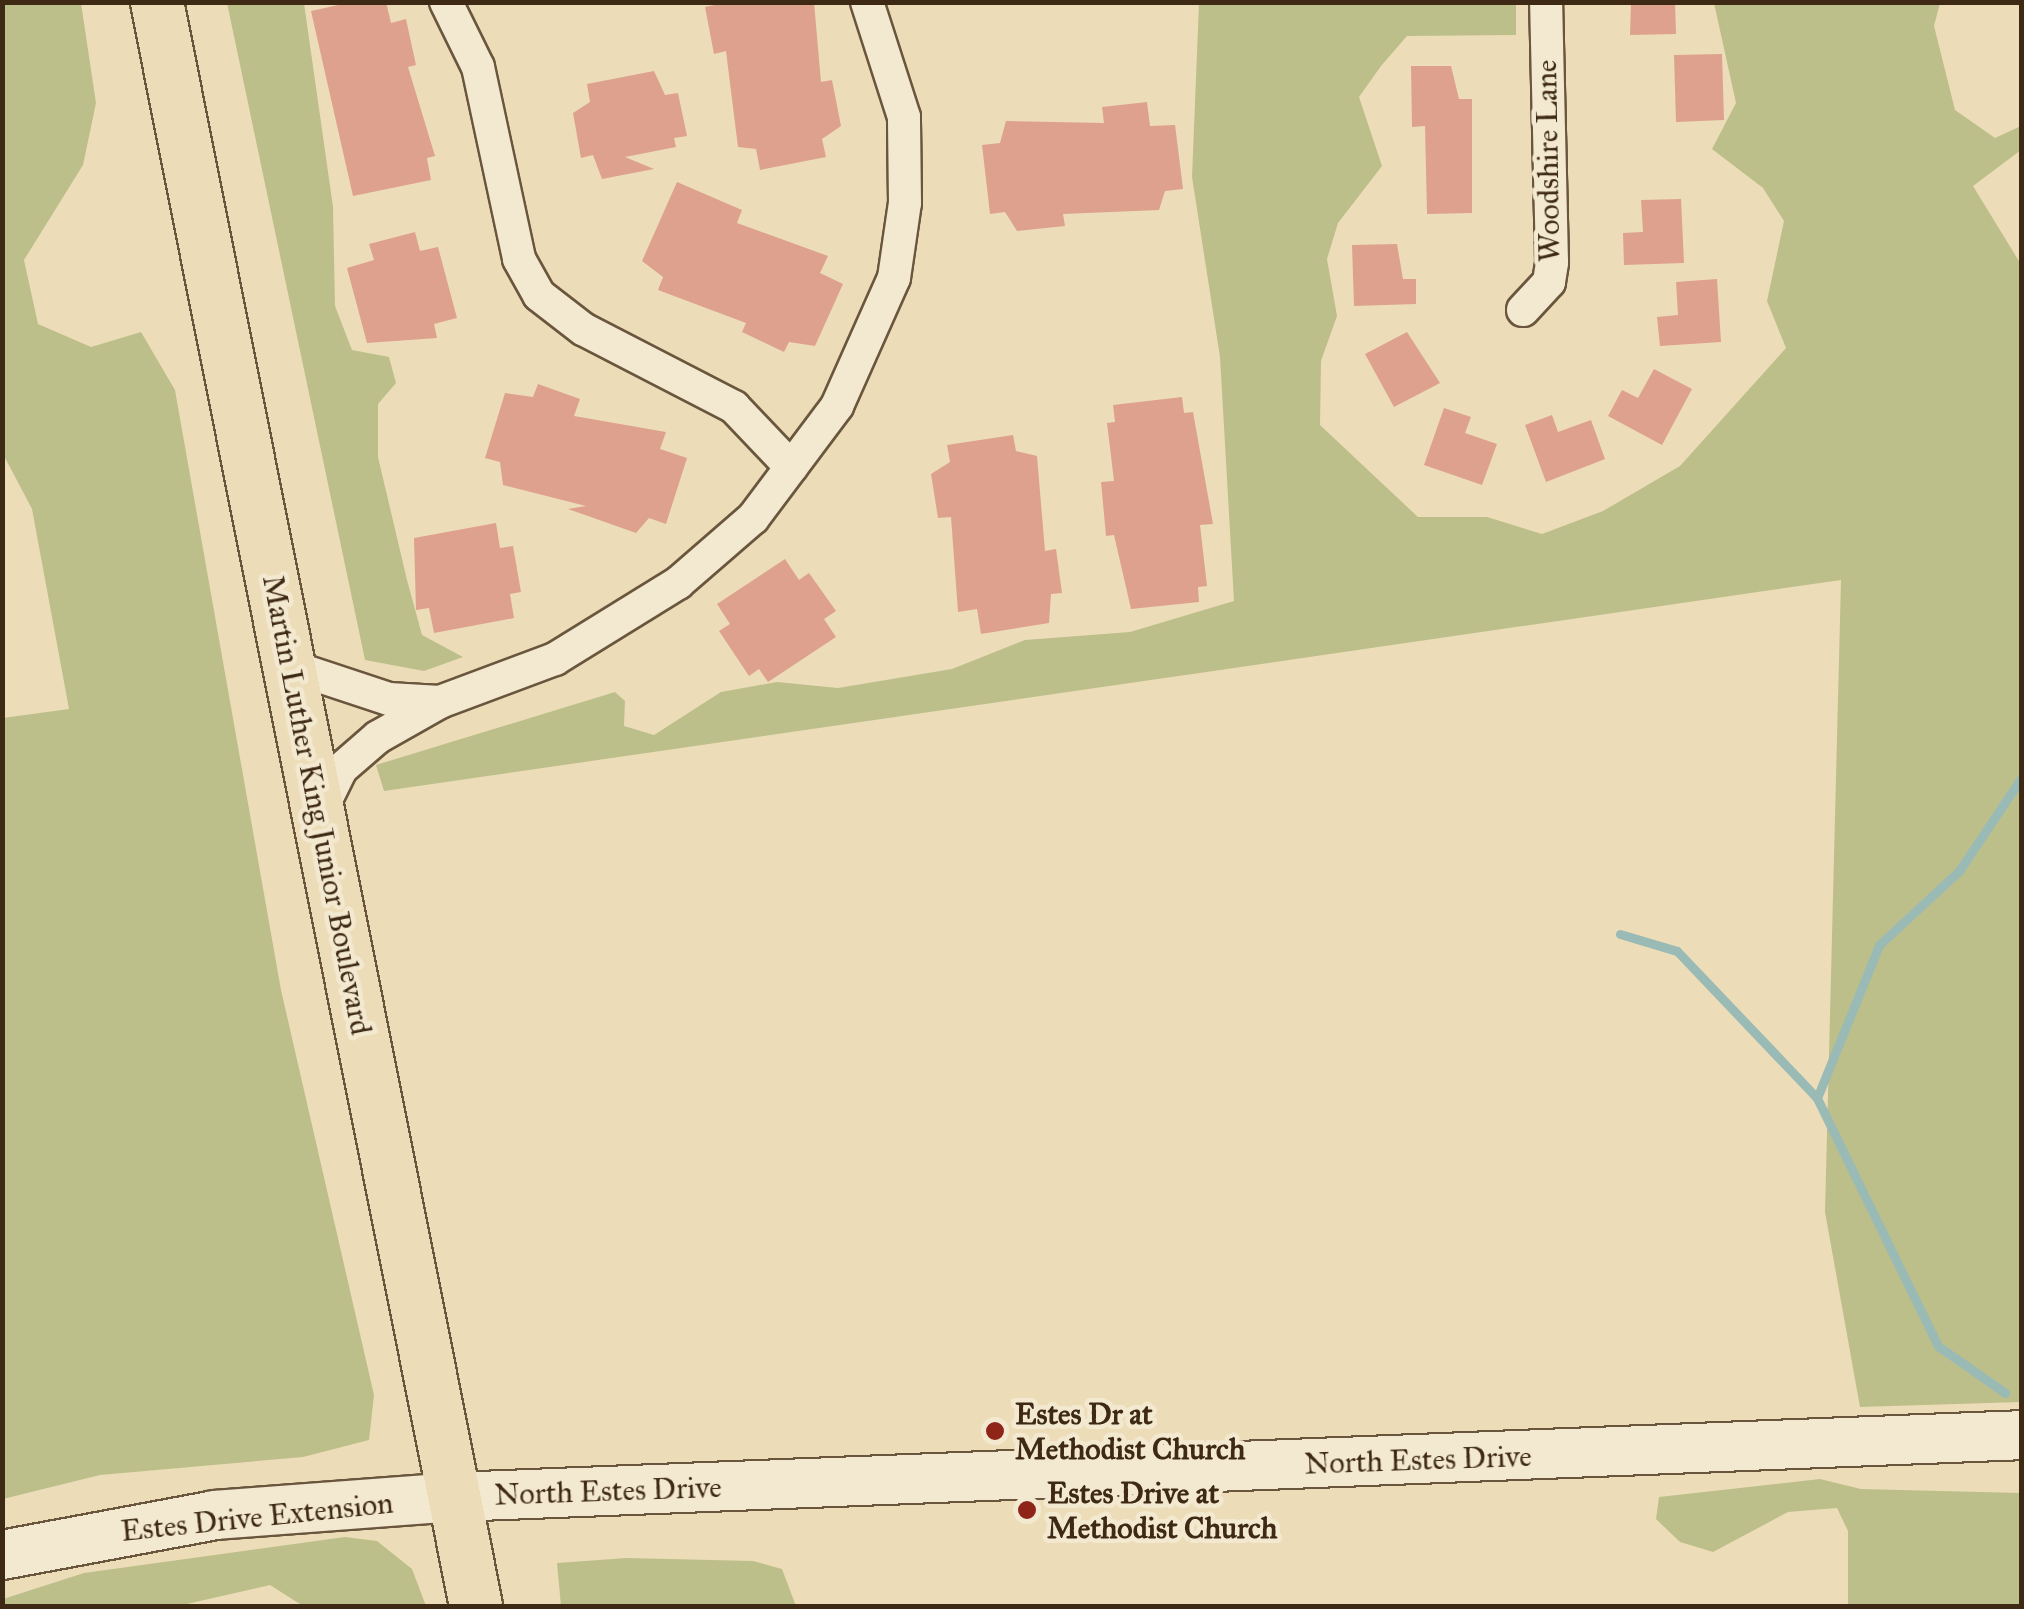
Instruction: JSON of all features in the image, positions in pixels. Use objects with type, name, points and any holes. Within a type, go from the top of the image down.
[{"type":"main road","name":"Martin Luther King Junior Boulevard","points":[[157,2],[476,1606]]},
{"type":"main road","name":"North Estes Drive","points":[[454,1497],[2022,1435]]},
{"type":"main road","name":"Estes Drive Extension","points":[[2,1555],[197,1518],[454,1497]]},
{"type":"street","points":[[446,2],[478,67],[519,258],[539,295],[583,329],[734,406],[791,467]]},
{"type":"street","points":[[319,814],[341,769],[440,702],[556,659],[644,608],[753,518],[838,406],[894,278],[904,117],[867,2]]},
{"type":"street","name":"Woodshire Lane","points":[[1523,310],[1549,282],[1552,262],[1546,2]]},
{"type":"street","points":[[290,666],[389,700],[440,702]]},
{"type":"green space","points":[[3,2],[81,3],[96,103],[83,165],[24,260],[38,324],[91,347],[141,332],[175,390],[281,990],[374,1395],[369,1440],[303,1457],[100,1475],[3,1499],[3,718],[69,709],[32,509],[3,454]]},
{"type":"green space","points":[[227,3],[304,3],[333,207],[335,306],[352,350],[389,357],[396,383],[378,404],[378,457],[407,580],[422,635],[463,657],[424,671],[365,660]]},
{"type":"green space","points":[[1199,3],[1516,3],[1516,35],[1407,36],[1381,66],[1359,97],[1382,166],[1338,223],[1327,259],[1337,316],[1321,361],[1320,425],[1418,517],[1487,517],[1542,534],[1603,511],[1680,466],[1786,348],[1767,301],[1784,221],[1763,188],[1712,149],[1736,103],[1714,3],[1940,3],[1934,26],[1955,110],[1995,138],[2021,126],[2021,150],[1973,186],[2022,266],[2021,1402],[1860,1407],[1825,1212],[1841,580],[384,791],[376,765],[615,692],[625,701],[624,726],[654,735],[721,692],[777,682],[838,688],[952,669],[1025,640],[1130,632],[1234,601],[1220,357],[1192,177]]},
{"type":"green space","points":[[1820,1479],[1861,1489],[2021,1493],[2021,1606],[1848,1606],[1848,1531],[1837,1508],[1788,1512],[1713,1552],[1680,1542],[1656,1519],[1659,1497]]},
{"type":"green space","points":[[345,1537],[377,1541],[412,1569],[426,1606],[303,1606],[270,1585],[178,1606],[3,1606],[3,1599],[84,1573]]},
{"type":"green space","points":[[627,1558],[753,1561],[782,1569],[796,1606],[561,1606],[557,1563]]},
{"type":"building","points":[[352,2],[386,2],[391,23],[406,19],[416,65],[408,67],[435,156],[427,158],[431,180],[353,196],[311,11]]},
{"type":"building","points":[[729,2],[814,2],[821,82],[832,80],[841,126],[822,139],[826,157],[760,170],[756,149],[738,147],[726,51],[714,54],[705,7]]},
{"type":"building","points":[[1631,2],[1675,2],[1676,34],[1630,35]]},
{"type":"building","points":[[1722,54],[1724,120],[1676,122],[1674,55]]},
{"type":"building","points":[[1411,66],[1451,66],[1459,99],[1472,99],[1472,213],[1427,214],[1425,126],[1412,127]]},
{"type":"building","points":[[654,71],[665,95],[678,93],[687,136],[674,138],[676,147],[625,157],[654,169],[602,179],[593,155],[581,158],[573,113],[590,102],[587,84]]},
{"type":"building","points":[[1147,102],[1150,126],[1175,125],[1183,189],[1165,191],[1159,210],[1063,214],[1065,226],[1017,231],[1005,212],[990,214],[982,145],[1000,143],[1006,121],[1104,123],[1102,107]]},
{"type":"building","points":[[677,182],[742,210],[737,223],[828,256],[820,273],[843,284],[815,346],[789,342],[784,352],[742,332],[746,323],[658,290],[663,277],[642,261]]},
{"type":"building","points":[[1681,199],[1684,263],[1624,265],[1623,233],[1643,232],[1641,200]]},
{"type":"building","points":[[415,232],[420,251],[438,247],[457,318],[434,324],[437,338],[367,343],[347,268],[374,260],[369,244]]},
{"type":"building","points":[[1397,244],[1403,279],[1416,279],[1416,304],[1354,306],[1352,245]]},
{"type":"building","points":[[1717,279],[1721,342],[1660,346],[1657,317],[1678,315],[1676,282]]},
{"type":"building","points":[[1407,332],[1440,383],[1394,407],[1365,354]]},
{"type":"building","points":[[1654,369],[1692,389],[1662,445],[1608,416],[1622,390],[1638,398]]},
{"type":"building","points":[[538,384],[580,399],[574,416],[666,432],[660,449],[687,458],[666,524],[649,518],[636,533],[568,509],[586,506],[503,485],[500,462],[485,458],[505,393],[533,397]]},
{"type":"building","points":[[1182,397],[1184,413],[1193,412],[1213,524],[1200,525],[1207,586],[1198,587],[1199,602],[1131,609],[1114,535],[1106,536],[1101,482],[1114,481],[1107,423],[1115,422],[1113,405]]},
{"type":"building","points":[[1444,408],[1471,417],[1465,433],[1497,444],[1482,485],[1424,465]]},
{"type":"building","points":[[1552,415],[1558,432],[1591,420],[1605,459],[1546,482],[1525,425]]},
{"type":"building","points":[[1013,435],[1016,451],[1037,456],[1045,551],[1056,549],[1062,593],[1051,594],[1049,623],[981,634],[977,609],[958,612],[951,517],[938,518],[931,474],[950,462],[947,445]]},
{"type":"building","points":[[496,523],[500,548],[513,546],[521,592],[510,594],[514,618],[434,633],[429,608],[416,610],[414,538]]},
{"type":"building","points":[[785,559],[799,580],[809,573],[836,611],[824,619],[836,637],[768,682],[759,669],[749,676],[719,631],[730,624],[717,604]]},
{"type":"waterway","points":[[1817,1098],[1879,945],[1959,871],[2022,777]]},
{"type":"waterway","points":[[1620,934],[1677,951],[1817,1098],[1938,1346],[2005,1393]]},
{"type":"place","name":"Estes Dr at Methodist Church","points":[[995,1431]]},
{"type":"place","name":"Estes Drive at Methodist Church","points":[[1027,1510]]}]
